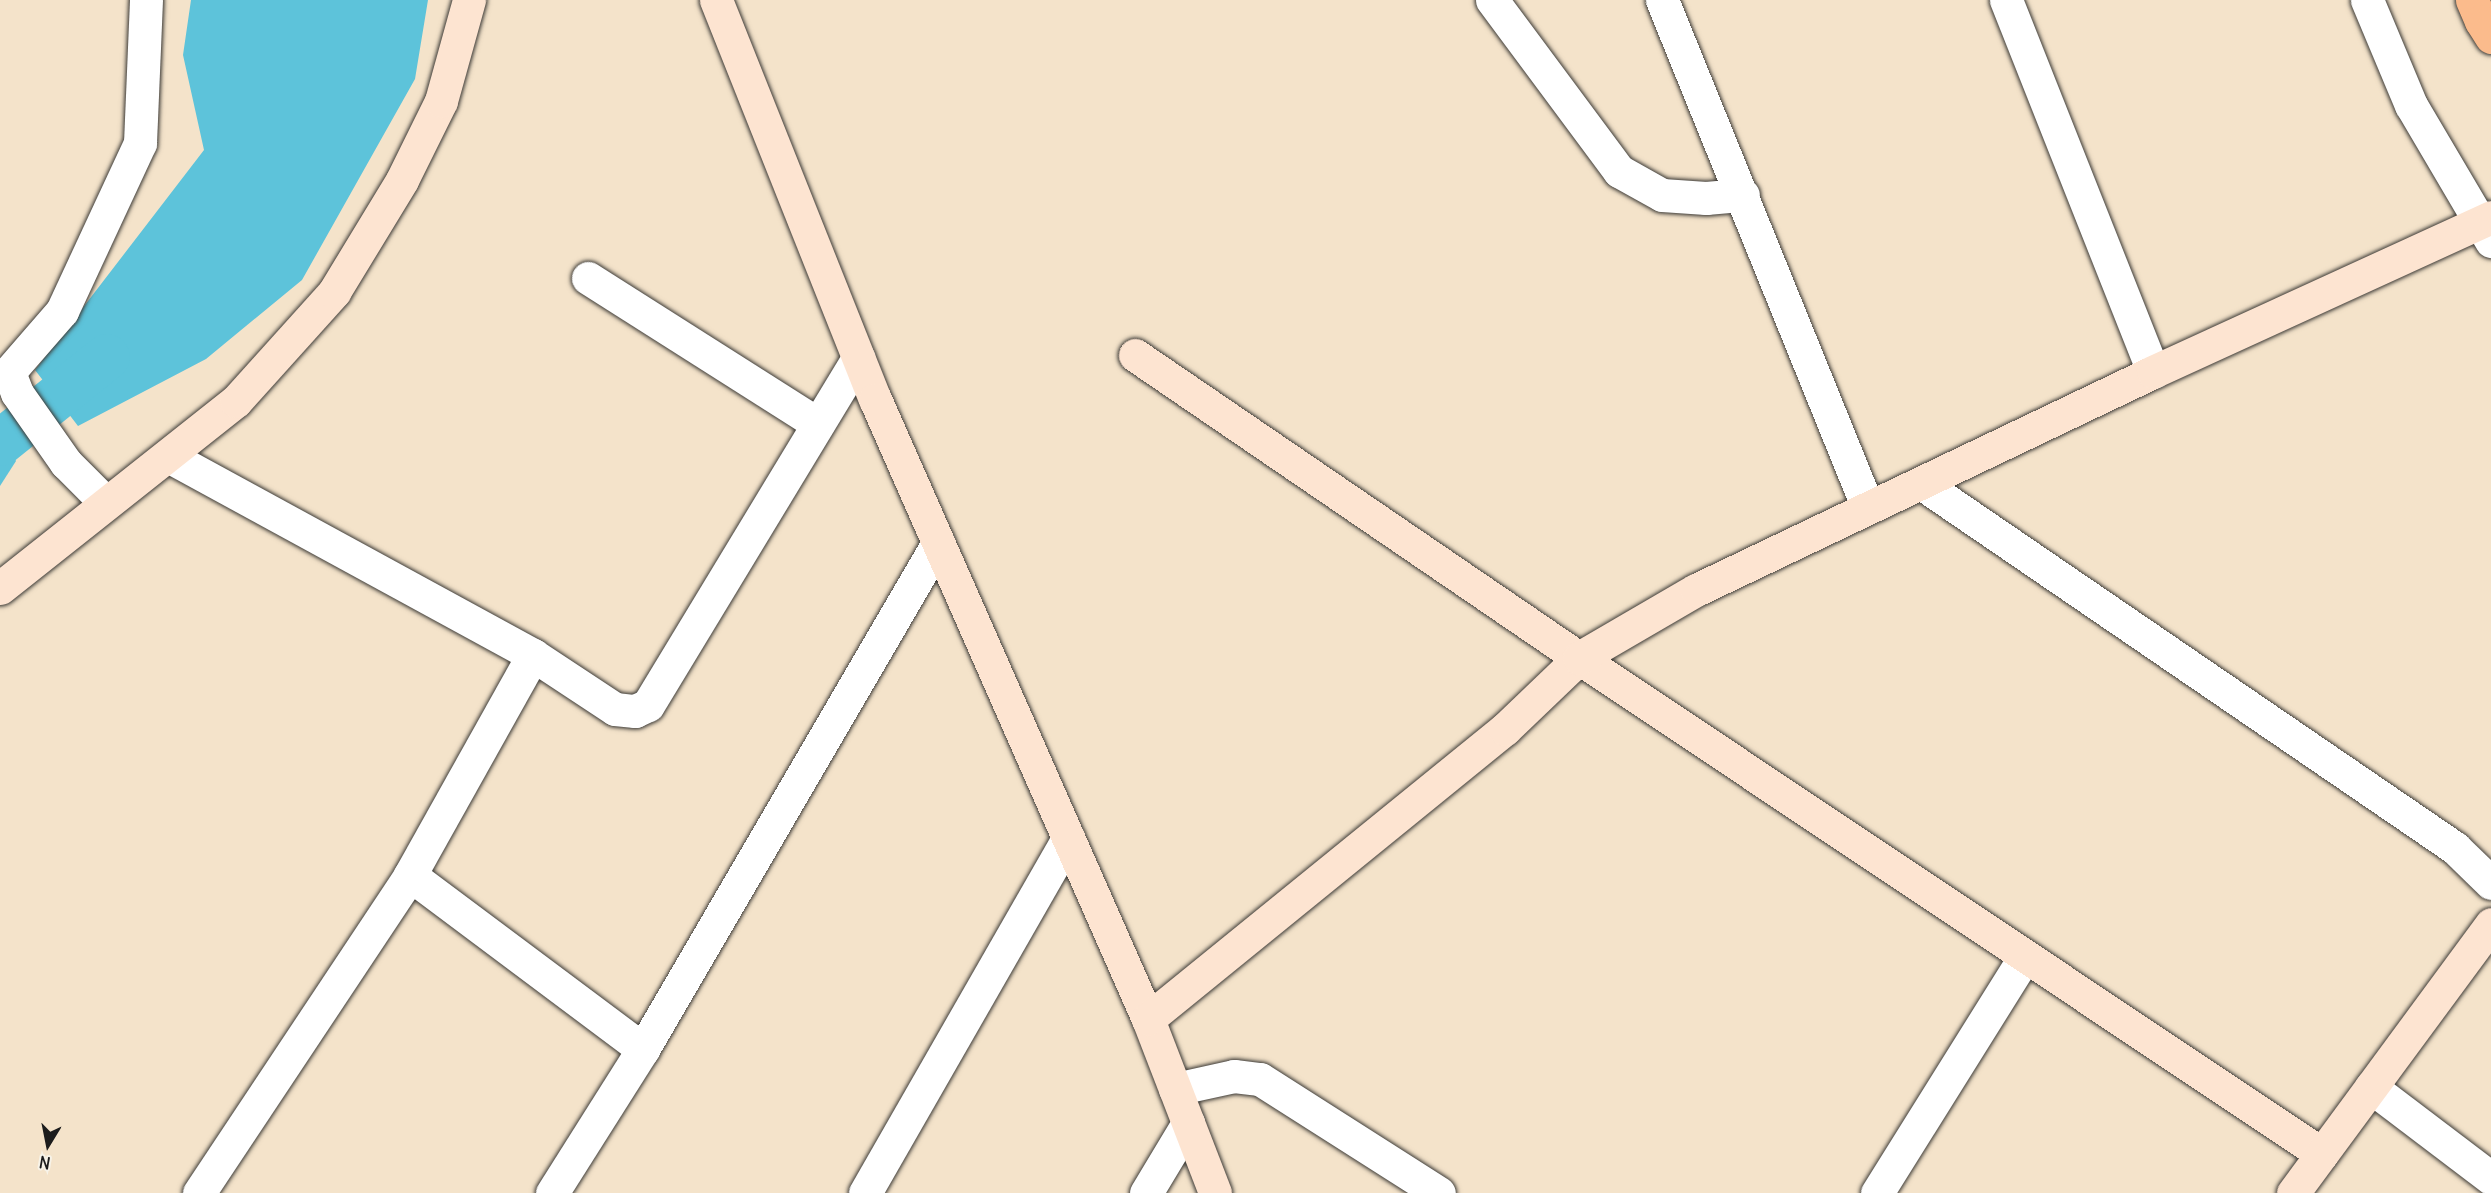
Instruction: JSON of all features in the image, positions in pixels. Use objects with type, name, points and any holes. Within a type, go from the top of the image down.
[{"type":"highway","points":[[2472,0],[2491,37]]},
{"type":"street","points":[[106,503],[66,463],[9,380],[62,311],[140,144],[146,0]]},
{"type":"street","points":[[0,588],[236,401],[334,292],[402,180],[441,101],[469,0]]},
{"type":"street","points":[[716,0],[858,358],[1148,1019],[1215,1193]]},
{"type":"street","points":[[1491,0],[1619,171],[1662,195],[1706,198],[1743,195]]},
{"type":"street","points":[[1662,0],[1868,508]]},
{"type":"street","points":[[2006,0],[2153,372]]},
{"type":"street","points":[[1148,1019],[1505,729],[1579,657],[1696,590],[2153,372],[2487,227],[2411,105],[2367,0]]},
{"type":"street","points":[[588,278],[818,424]]},
{"type":"street","points":[[1135,355],[1579,657],[2322,1154]]},
{"type":"street","points":[[168,456],[533,655],[615,709],[635,711],[648,705],[858,358]]},
{"type":"street","points":[[1920,483],[2455,848],[2491,883]]},
{"type":"street","points":[[552,1193],[643,1049],[938,543]]},
{"type":"street","points":[[199,1193],[410,875],[533,655]]},
{"type":"street","points":[[865,1193],[1068,838]]},
{"type":"street","points":[[410,875],[643,1049]]},
{"type":"street","points":[[2293,1193],[2491,924]]},
{"type":"street","points":[[1877,1193],[2025,956]]},
{"type":"street","points":[[1175,1089],[1234,1076],[1260,1079],[1439,1193]]},
{"type":"street","points":[[2371,1087],[2491,1178]]},
{"type":"street","points":[[1146,1193],[1188,1123]]},
{"type":"water","points":[[191,0],[428,0],[415,79],[302,280],[206,359],[78,426],[35,370],[204,150],[183,55]]},
{"type":"water","points":[[0,430],[16,461],[0,486]]},
{"type":"waterway","points":[[0,443],[107,357]]}]
